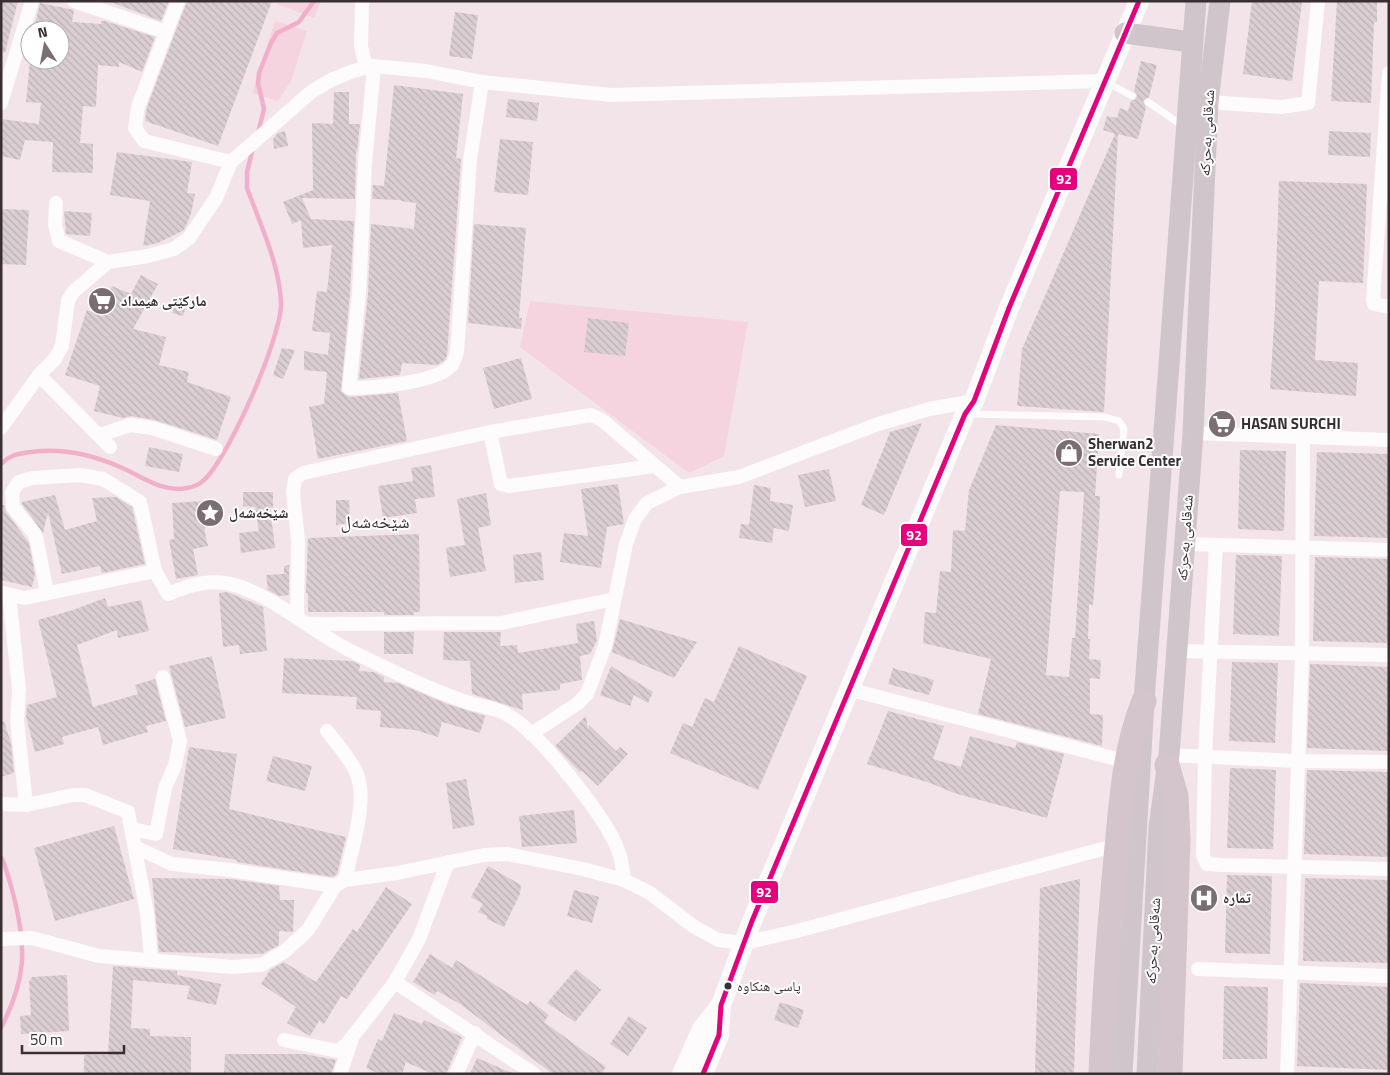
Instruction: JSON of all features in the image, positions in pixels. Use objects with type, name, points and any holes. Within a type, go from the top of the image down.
[{"type":"highway","points":[[1101,1074],[1106,953],[1117,845],[1128,762],[1134,731],[1144,701]]},
{"type":"highway","points":[[1168,760],[1176,796],[1178,840],[1170,1074]]},
{"type":"main road","name":"شەقامی بەحرکە","points":[[1122,1074],[1144,701],[1191,42],[1196,1]]},
{"type":"main road","name":"شەقامی بەحرکە","points":[[1147,1074],[1159,837],[1178,651],[1193,433],[1208,102],[1220,1]]},
{"type":"main road","points":[[1125,34],[1191,42]]},
{"type":"street","points":[[1,103],[32,1]]},
{"type":"street","points":[[74,1],[166,32]]},
{"type":"street","points":[[178,1],[138,107],[135,128],[144,141],[231,162]]},
{"type":"street","points":[[362,1],[361,46],[370,67],[359,294],[349,388],[378,388],[436,375],[451,366],[458,352],[470,160],[482,82]]},
{"type":"street","points":[[682,1074],[702,1029],[720,1005],[848,689],[969,408],[1103,81],[1139,1]]},
{"type":"street","points":[[1208,102],[1280,108],[1308,103],[1318,1]]},
{"type":"street","points":[[56,203],[55,225],[58,241],[108,262],[148,256],[174,249],[189,238],[216,198],[231,162],[254,140],[331,80],[370,67],[426,71],[482,82],[611,95],[1103,81]]},
{"type":"street","points":[[1389,73],[1373,300],[1374,304],[1389,308]]},
{"type":"street","points":[[1,428],[22,396],[39,374],[55,359],[62,346],[68,301],[73,292],[108,262]]},
{"type":"street","points":[[39,374],[110,447]]},
{"type":"street","points":[[20,380],[22,396]]},
{"type":"street","points":[[530,734],[577,704],[587,694],[605,646],[626,544],[635,519],[647,503],[680,487],[739,476],[878,424],[929,409],[969,408]]},
{"type":"street","points":[[302,620],[298,541],[293,492],[295,479],[303,473],[490,432],[591,415],[602,420],[680,487]]},
{"type":"street","points":[[100,435],[130,425],[152,428],[216,449]]},
{"type":"street","points":[[490,432],[501,484],[509,486],[654,466]]},
{"type":"street","points":[[1193,433],[1389,440]]},
{"type":"street","points":[[1287,1074],[1302,653],[1304,547],[1303,437]]},
{"type":"street","points":[[46,593],[37,541],[34,533],[13,507],[12,492],[19,482],[32,478],[80,475],[102,479],[133,496],[140,502],[155,571],[168,594],[189,585],[205,582],[237,586],[302,620],[351,651],[465,701],[504,712],[530,734],[563,768],[596,812],[618,848],[624,880]]},
{"type":"street","points":[[1185,544],[1389,550]]},
{"type":"street","points":[[1216,545],[1205,757],[1203,856],[1207,864],[1389,870]]},
{"type":"street","points":[[26,805],[17,721],[19,689],[5,594],[25,598],[42,596],[46,593],[155,571]]},
{"type":"street","points":[[302,620],[501,623],[614,599]]},
{"type":"street","points":[[1178,651],[1389,655]]},
{"type":"street","points":[[132,829],[156,834],[165,788],[174,765],[180,741],[164,677]]},
{"type":"street","points":[[848,689],[1128,762]]},
{"type":"street","points":[[7,938],[32,938],[99,956],[232,967],[261,965],[284,952],[308,930],[340,883],[359,815],[357,774],[345,753],[327,730]]},
{"type":"street","points":[[1168,760],[1205,757],[1389,762]]},
{"type":"street","points":[[1,804],[26,805],[73,795],[85,795],[128,812],[147,913],[151,960]]},
{"type":"street","points":[[135,847],[172,864],[340,883],[448,862],[507,854],[583,869],[624,880],[650,893],[705,934],[718,940],[744,943],[806,929],[1117,845]]},
{"type":"street","points":[[284,1040],[336,1052],[346,1045],[352,1035],[385,999],[395,982],[419,938],[448,862]]},
{"type":"street","points":[[1198,969],[1389,976]]},
{"type":"street","points":[[395,982],[475,1033],[534,1074]]},
{"type":"street","points":[[703,1074],[719,1035],[720,1005]]},
{"type":"street","points":[[456,1074],[475,1033]]},
{"type":"street","points":[[340,1074],[352,1035]]},
{"type":"lane","points":[[1103,81],[1132,96]]},
{"type":"lane","points":[[1148,102],[1185,128]]},
{"type":"lane","points":[[969,408],[1105,417],[1119,421],[1124,429],[1119,475]]},
{"type":"shaded area","points":[[278,1],[321,1],[314,18],[277,4]]},
{"type":"shaded area","points":[[275,21],[307,31],[291,81],[278,101],[252,93]]},
{"type":"shaded area","points":[[530,301],[748,322],[724,456],[689,473],[520,347]]},
{"type":"building","points":[[1,1],[18,1],[5,53],[1,52]]},
{"type":"building","points":[[108,1],[169,1],[161,21]]},
{"type":"building","points":[[187,1],[272,1],[218,146],[145,121],[147,107]]},
{"type":"building","points":[[1252,1],[1302,1],[1292,81],[1243,74]]},
{"type":"building","points":[[1337,1],[1377,1],[1377,22],[1374,22],[1371,103],[1331,101]]},
{"type":"building","points":[[40,3],[74,10],[72,22],[101,24],[101,21],[105,21],[155,37],[142,72],[119,62],[119,67],[98,65],[96,107],[83,106],[80,143],[93,144],[93,173],[52,172],[53,142],[25,140],[20,160],[1,156],[1,119],[39,124],[41,103],[26,102],[29,70],[70,70],[70,20],[36,20]]},
{"type":"building","points":[[455,12],[478,15],[472,59],[449,56]]},
{"type":"building","points":[[1141,61],[1157,65],[1149,97],[1143,101],[1146,107],[1138,139],[1118,134],[1104,412],[1017,406],[1022,349],[1115,134],[1103,130],[1107,116],[1117,118],[1120,108],[1128,111],[1131,101],[1136,99],[1137,94],[1134,91]]},
{"type":"building","points":[[394,85],[463,94],[456,158],[461,159],[447,355],[445,360],[437,365],[402,363],[400,375],[359,379],[368,294],[371,224],[414,229],[416,203],[401,200],[372,199],[373,185],[384,186]]},
{"type":"building","points":[[334,92],[349,92],[349,124],[360,124],[356,151],[355,199],[302,198],[311,219],[354,221],[350,293],[341,391],[349,397],[398,393],[407,441],[318,459],[309,407],[324,404],[327,372],[304,370],[304,351],[328,355],[330,333],[312,331],[317,291],[327,292],[332,245],[303,248],[301,220],[292,224],[283,202],[313,190],[312,123],[333,124]]},
{"type":"building","points":[[508,99],[539,103],[537,121],[506,117]]},
{"type":"building","points":[[285,131],[288,146],[274,149],[273,139],[278,133]]},
{"type":"building","points":[[1329,131],[1371,133],[1370,157],[1328,155]]},
{"type":"building","points":[[500,139],[533,142],[528,195],[494,192]]},
{"type":"building","points":[[117,152],[192,162],[187,193],[195,194],[191,214],[184,230],[158,243],[143,246],[150,201],[110,195]]},
{"type":"building","points":[[1279,181],[1367,184],[1363,283],[1319,281],[1315,360],[1358,363],[1356,396],[1270,389]]},
{"type":"building","points":[[1,209],[29,210],[26,265],[1,264]]},
{"type":"building","points":[[64,211],[92,213],[90,236],[66,234]]},
{"type":"building","points":[[474,224],[526,228],[519,318],[522,318],[521,329],[468,323]]},
{"type":"building","points":[[141,275],[158,284],[133,329],[166,337],[159,365],[189,372],[187,382],[231,397],[217,440],[155,420],[131,416],[123,418],[94,411],[100,386],[65,375],[87,310],[100,314],[112,286],[131,294]]},
{"type":"building","points":[[177,296],[188,300],[183,316],[172,313]]},
{"type":"building","points":[[588,318],[629,323],[625,356],[584,352]]},
{"type":"building","points":[[282,348],[295,350],[283,379],[273,375]]},
{"type":"building","points":[[521,358],[532,399],[494,409],[483,368]]},
{"type":"building","points":[[922,423],[884,515],[861,505],[890,432]]},
{"type":"building","points":[[996,425],[1099,434],[1095,496],[1100,496],[1099,525],[1093,605],[1089,604],[1088,639],[1090,639],[1089,659],[1101,660],[1100,679],[1090,678],[1090,714],[1103,715],[1102,746],[978,714],[991,659],[923,643],[925,612],[936,613],[940,571],[951,572],[953,530],[965,531],[969,490]],"holes":[[[1060,491],[1084,492],[1075,638],[1072,638],[1069,677],[1046,675]]]},
{"type":"building","points":[[149,447],[183,454],[179,472],[145,466]]},
{"type":"building","points":[[1240,450],[1286,451],[1284,531],[1238,529]]},
{"type":"building","points":[[1317,452],[1389,454],[1389,538],[1314,536]]},
{"type":"building","points":[[431,465],[435,497],[415,499],[417,513],[383,518],[378,486],[413,481],[411,468]]},
{"type":"building","points":[[829,469],[836,501],[805,507],[798,475]]},
{"type":"building","points":[[618,484],[624,524],[607,527],[601,568],[560,562],[564,533],[588,536],[581,489]]},
{"type":"building","points":[[754,485],[771,488],[770,501],[793,505],[789,531],[774,528],[772,543],[739,538],[741,524],[749,525]]},
{"type":"building","points":[[243,492],[273,492],[273,507],[270,507],[275,548],[241,553],[239,533],[259,531],[255,507],[243,506]]},
{"type":"building","points":[[486,493],[491,525],[478,528],[486,571],[450,577],[446,548],[465,545],[457,499]]},
{"type":"building","points":[[55,495],[65,530],[97,521],[92,498],[116,497],[132,507],[145,564],[102,573],[100,566],[62,574],[48,512],[43,533],[22,504],[22,502]]},
{"type":"building","points":[[336,500],[349,500],[350,523],[336,525]]},
{"type":"building","points":[[203,501],[205,533],[208,546],[193,549],[198,575],[176,579],[169,540],[174,539],[172,503]]},
{"type":"building","points":[[1,505],[4,505],[6,512],[29,543],[35,574],[32,587],[1,580]]},
{"type":"building","points":[[419,534],[420,612],[414,612],[414,615],[384,615],[384,612],[308,612],[308,593],[306,593],[308,538]]},
{"type":"building","points":[[541,552],[544,580],[515,583],[513,555]]},
{"type":"building","points":[[1236,555],[1282,556],[1279,636],[1233,634]]},
{"type":"building","points":[[1315,557],[1389,559],[1389,643],[1313,641]]},
{"type":"building","points":[[289,565],[289,595],[279,596],[268,590],[266,575],[284,574],[284,566]]},
{"type":"building","points":[[227,592],[263,607],[267,651],[240,654],[239,645],[223,647],[219,593]]},
{"type":"building","points":[[105,598],[108,607],[141,600],[149,631],[118,638],[117,630],[77,645],[93,707],[138,694],[135,685],[155,679],[166,721],[146,726],[148,732],[103,745],[98,727],[62,737],[64,744],[35,752],[26,716],[27,705],[57,697],[38,620]]},
{"type":"building","points":[[620,619],[697,642],[674,678],[612,652]]},
{"type":"building","points":[[594,621],[597,640],[590,654],[580,656],[582,680],[560,684],[560,690],[522,694],[523,710],[472,694],[470,661],[443,660],[444,632],[501,632],[500,646],[517,645],[518,653],[578,643],[576,624]]},
{"type":"building","points":[[384,632],[414,632],[413,654],[384,654]]},
{"type":"building","points":[[739,646],[807,676],[758,790],[670,753],[683,723],[692,727],[705,698],[714,702]]},
{"type":"building","points":[[212,656],[226,718],[185,727],[169,666]]},
{"type":"building","points":[[284,658],[352,661],[360,665],[359,671],[374,672],[384,677],[384,682],[398,683],[447,704],[485,716],[480,733],[442,722],[438,737],[415,730],[380,727],[381,711],[356,709],[357,697],[282,693]]},
{"type":"building","points":[[1232,662],[1278,663],[1275,743],[1229,741]]},
{"type":"building","points":[[1310,664],[1389,667],[1389,751],[1307,748]]},
{"type":"building","points":[[611,666],[653,692],[648,703],[634,695],[630,706],[600,695]]},
{"type":"building","points":[[893,668],[934,680],[929,695],[888,684]]},
{"type":"building","points":[[888,711],[944,726],[933,759],[961,767],[970,736],[1015,748],[1017,742],[1064,754],[1047,818],[954,793],[930,783],[867,764]]},
{"type":"building","points":[[586,716],[588,730],[589,725],[616,751],[620,747],[628,754],[598,786],[582,771],[580,772],[555,746]]},
{"type":"building","points":[[4,721],[11,743],[14,773],[1,777],[1,722]]},
{"type":"building","points":[[189,747],[237,754],[229,809],[346,837],[337,874],[333,877],[237,862],[237,860],[173,849]]},
{"type":"building","points":[[273,756],[312,766],[305,791],[266,781]]},
{"type":"building","points":[[1230,768],[1276,770],[1273,849],[1227,848]]},
{"type":"building","points":[[1307,770],[1389,772],[1389,857],[1304,854]]},
{"type":"building","points":[[466,779],[475,825],[453,829],[446,783]]},
{"type":"building","points":[[574,810],[577,843],[522,847],[519,816]]},
{"type":"building","points":[[114,826],[134,899],[55,921],[34,848]]},
{"type":"building","points":[[488,866],[521,885],[520,894],[504,927],[487,919],[487,916],[478,912],[483,904],[471,897]]},
{"type":"building","points":[[1227,875],[1272,876],[1270,954],[1225,953]]},
{"type":"building","points":[[152,878],[231,879],[279,886],[280,900],[294,900],[293,932],[279,931],[279,945],[262,954],[159,952]]},
{"type":"building","points":[[1305,878],[1389,880],[1389,963],[1303,961]]},
{"type":"building","points":[[1080,879],[1074,1074],[1035,1074],[1040,888]]},
{"type":"building","points":[[386,887],[412,904],[347,999],[341,996],[324,1024],[319,1021],[310,1036],[287,1023],[296,1007],[261,984],[270,970],[284,962],[316,982],[353,929],[357,932]]},
{"type":"building","points":[[574,890],[599,897],[592,923],[567,916]]},
{"type":"building","points":[[430,954],[452,968],[456,960],[527,1005],[530,1001],[549,1015],[544,1022],[606,1067],[601,1074],[553,1074],[460,1004],[437,991],[435,995],[413,982]]},
{"type":"building","points":[[113,966],[177,971],[177,975],[221,984],[216,1005],[187,999],[190,986],[133,980],[131,1028],[150,1029],[150,1036],[191,1037],[191,1074],[84,1074],[84,1055],[108,1055]]},
{"type":"building","points":[[576,969],[601,990],[575,1022],[547,1003]]},
{"type":"building","points":[[67,975],[69,1031],[21,1034],[20,1016],[31,1015],[29,982],[32,977]]},
{"type":"building","points":[[1300,983],[1389,987],[1389,1070],[1297,1066]]},
{"type":"building","points":[[1224,986],[1268,987],[1267,1059],[1223,1059]]},
{"type":"building","points":[[780,1002],[804,1010],[798,1028],[774,1020]]},
{"type":"building","points":[[394,1013],[422,1024],[424,1020],[462,1037],[446,1074],[433,1074],[406,1062],[402,1074],[380,1074],[366,1068],[378,1039],[382,1041]]},
{"type":"building","points":[[629,1016],[647,1028],[628,1056],[610,1044]]},
{"type":"building","points":[[225,1054],[304,1054],[336,1060],[331,1074],[224,1074]]},
{"type":"building","points":[[477,1058],[514,1074],[470,1074]]},
{"type":"waterway","points":[[258,133],[264,109],[258,83],[259,73],[271,43],[277,33],[299,22],[314,1]]},
{"type":"waterway","points":[[1,464],[11,456],[22,453],[54,451],[77,453],[99,459],[152,483],[169,488],[189,488],[204,480],[227,448],[252,396],[279,320],[281,304],[277,274],[247,188],[247,172],[253,148]]},
{"type":"waterway","points":[[1,857],[14,897],[22,949],[20,979],[1,1028]]},
{"type":"transit line","name":"92","points":[[703,1074],[719,1035],[721,1005],[752,921],[965,414],[974,401],[1009,308],[1139,1]]},
{"type":"place","name":"مارکێتی هیمداد","points":[[102,301]]},
{"type":"place","name":"HASAN SURCHI","points":[[1222,424]]},
{"type":"place","name":"Sherwan2 Service Center","points":[[1069,453]]},
{"type":"place","name":"شێخه‌شه‌ل","points":[[210,513]]},
{"type":"place","name":"تمارە","points":[[1204,898]]},
{"type":"place","name":"پاسی هنكاوه‌","points":[[728,986]]},
{"type":"district","name":"شێخەشەل","points":[[375,522]]}]
